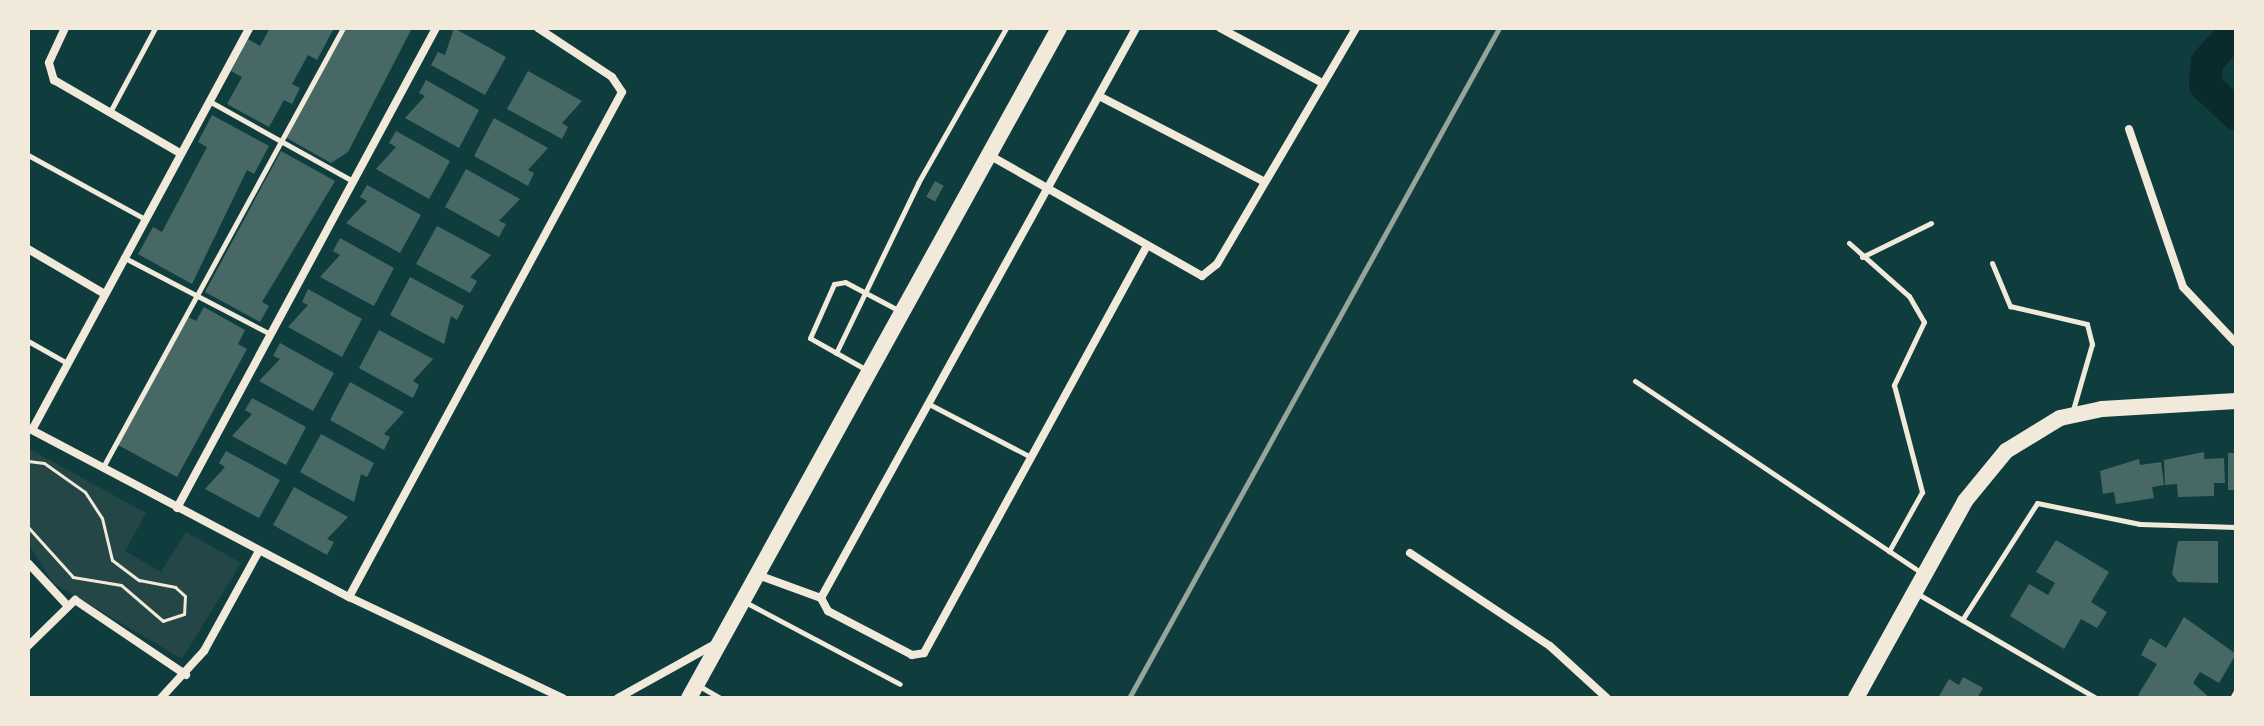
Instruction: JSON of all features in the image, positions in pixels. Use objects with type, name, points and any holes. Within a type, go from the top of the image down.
[{"type":"main road","points":[[693,691],[1059,28]]},
{"type":"main road","points":[[1856,698],[1914,592],[1985,473],[2034,431],[2073,415],[2138,402],[2236,401]]},
{"type":"street","points":[[65,28],[49,63],[51,76],[180,153]]},
{"type":"street","points":[[249,28],[30,429],[349,597],[563,698]]},
{"type":"street","points":[[177,508],[436,28]]},
{"type":"street","points":[[349,597],[622,92],[612,77],[538,28]]},
{"type":"street","points":[[821,598],[1136,28]]},
{"type":"street","points":[[1220,28],[1319,81]]},
{"type":"street","points":[[989,155],[1188,273],[1207,274],[1319,81],[1356,28]]},
{"type":"street","points":[[1099,96],[1263,181]]},
{"type":"street","points":[[2129,129],[2183,287],[2236,343]]},
{"type":"street","points":[[28,249],[103,293]]},
{"type":"street","points":[[758,575],[821,598],[828,611],[912,655],[924,653],[1145,249]]},
{"type":"street","points":[[161,698],[186,675],[259,551]]},
{"type":"street","points":[[1410,553],[1550,646],[1607,698]]},
{"type":"street","points":[[28,563],[66,604],[85,604],[186,675]]},
{"type":"street","points":[[28,646],[66,604]]},
{"type":"street","points":[[618,698],[723,639]]},
{"type":"lane","points":[[109,112],[155,28]]},
{"type":"lane","points":[[102,468],[343,28]]},
{"type":"lane","points":[[836,353],[918,183],[1006,28]]},
{"type":"lane","points":[[209,101],[354,181]]},
{"type":"lane","points":[[28,155],[143,218]]},
{"type":"lane","points":[[1862,257],[1931,223]]},
{"type":"lane","points":[[1849,243],[1909,296],[1924,322],[1894,385],[1922,492],[1889,551]]},
{"type":"lane","points":[[122,257],[271,334]]},
{"type":"lane","points":[[1992,263],[2010,306],[2087,324],[2092,344],[2073,415]]},
{"type":"lane","points":[[870,371],[809,334],[834,284],[867,294],[902,313]]},
{"type":"lane","points":[[28,341],[67,363]]},
{"type":"lane","points":[[1635,381],[1924,575]]},
{"type":"lane","points":[[929,404],[1031,457]]},
{"type":"lane","points":[[1962,620],[2037,503],[2140,524],[2236,527]]},
{"type":"lane","points":[[1914,592],[2096,698]]},
{"type":"lane","points":[[743,601],[900,684]]},
{"type":"lane","points":[[693,691],[720,698]]},
{"type":"lane","points":[[2232,698],[2236,691]]},
{"type":"path","points":[[49,466],[55,454]]},
{"type":"path","points":[[28,461],[49,466],[98,508],[112,560],[139,580],[175,587],[185,596],[184,614],[163,621],[121,585],[73,577],[28,527]]},
{"type":"shaded area","points":[[28,448],[146,513],[125,551],[161,572],[186,532],[241,563],[182,659],[53,583],[28,543]]},
{"type":"building","points":[[270,28],[334,28],[317,60],[308,55],[292,84],[300,88],[292,104],[284,100],[269,127],[227,104],[242,77],[231,71],[248,39],[260,46]]},
{"type":"building","points":[[347,28],[412,28],[348,152],[331,163],[285,137]]},
{"type":"building","points":[[454,28],[506,57],[485,95],[431,65],[438,52],[445,55]]},
{"type":"building","points":[[528,71],[582,101],[562,123],[568,127],[562,139],[507,109]]},
{"type":"building","points":[[426,80],[479,110],[459,148],[405,118],[425,96],[419,93]]},
{"type":"building","points":[[212,115],[269,146],[254,174],[247,170],[192,284],[138,254],[153,227],[162,232],[207,147],[198,142]]},
{"type":"building","points":[[494,118],[548,148],[528,170],[534,173],[528,186],[474,156]]},
{"type":"building","points":[[396,131],[450,161],[429,199],[376,169],[396,147],[389,143]]},
{"type":"building","points":[[281,151],[335,181],[262,302],[269,306],[260,322],[205,292]]},
{"type":"building","points":[[466,169],[520,199],[499,221],[506,224],[499,237],[445,207]]},
{"type":"building","points":[[935,181],[944,186],[935,202],[926,197]]},
{"type":"building","points":[[367,185],[421,215],[400,253],[346,223],[367,201],[360,197]]},
{"type":"building","points":[[437,226],[491,255],[470,277],[477,281],[470,293],[416,264]]},
{"type":"building","points":[[340,238],[394,268],[374,306],[320,277],[340,255],[333,251]]},
{"type":"building","points":[[410,277],[464,306],[457,320],[451,316],[444,344],[390,315]]},
{"type":"building","points":[[308,289],[362,319],[342,357],[288,327],[308,305],[302,302]]},
{"type":"building","points":[[204,307],[245,330],[238,344],[247,349],[177,477],[118,445],[188,317],[196,321]]},
{"type":"building","points":[[379,330],[433,359],[413,381],[419,385],[413,398],[359,368]]},
{"type":"building","points":[[280,343],[334,373],[313,411],[259,381],[280,359],[273,356]]},
{"type":"building","points":[[350,382],[404,412],[384,434],[390,437],[384,450],[330,420]]},
{"type":"building","points":[[252,398],[306,427],[286,465],[232,436],[252,414],[245,410]]},
{"type":"building","points":[[321,434],[374,463],[367,477],[361,474],[354,502],[300,472]]},
{"type":"building","points":[[226,451],[280,480],[259,518],[205,489],[225,467],[219,463]]},
{"type":"building","points":[[2204,452],[2204,459],[2224,458],[2225,483],[2214,483],[2214,496],[2178,497],[2177,484],[2165,485],[2164,460]]},
{"type":"building","points":[[2228,453],[2236,453],[2236,490],[2228,490]]},
{"type":"building","points":[[2139,459],[2140,465],[2161,462],[2164,485],[2152,487],[2154,498],[2116,504],[2114,492],[2103,494],[2100,471]]},
{"type":"building","points":[[294,487],[348,517],[327,539],[334,542],[327,555],[273,525]]},
{"type":"building","points":[[2056,540],[2109,572],[2091,602],[2107,612],[2097,628],[2081,619],[2064,649],[2010,616],[2029,584],[2048,595],[2055,583],[2036,572]]},
{"type":"building","points":[[2178,541],[2218,541],[2218,583],[2178,582],[2172,574]]},
{"type":"building","points":[[2184,617],[2236,654],[2219,683],[2200,672],[2193,683],[2210,698],[2143,698],[2138,695],[2157,664],[2141,655],[2150,638],[2166,648]]},
{"type":"building","points":[[1963,677],[1983,688],[1977,698],[1938,698],[1949,679],[1959,685]]},
{"type":"waterway","points":[[2236,30],[2207,62],[2205,85],[2236,114]]},
{"type":"railway","points":[[1129,698],[1499,28]]}]
